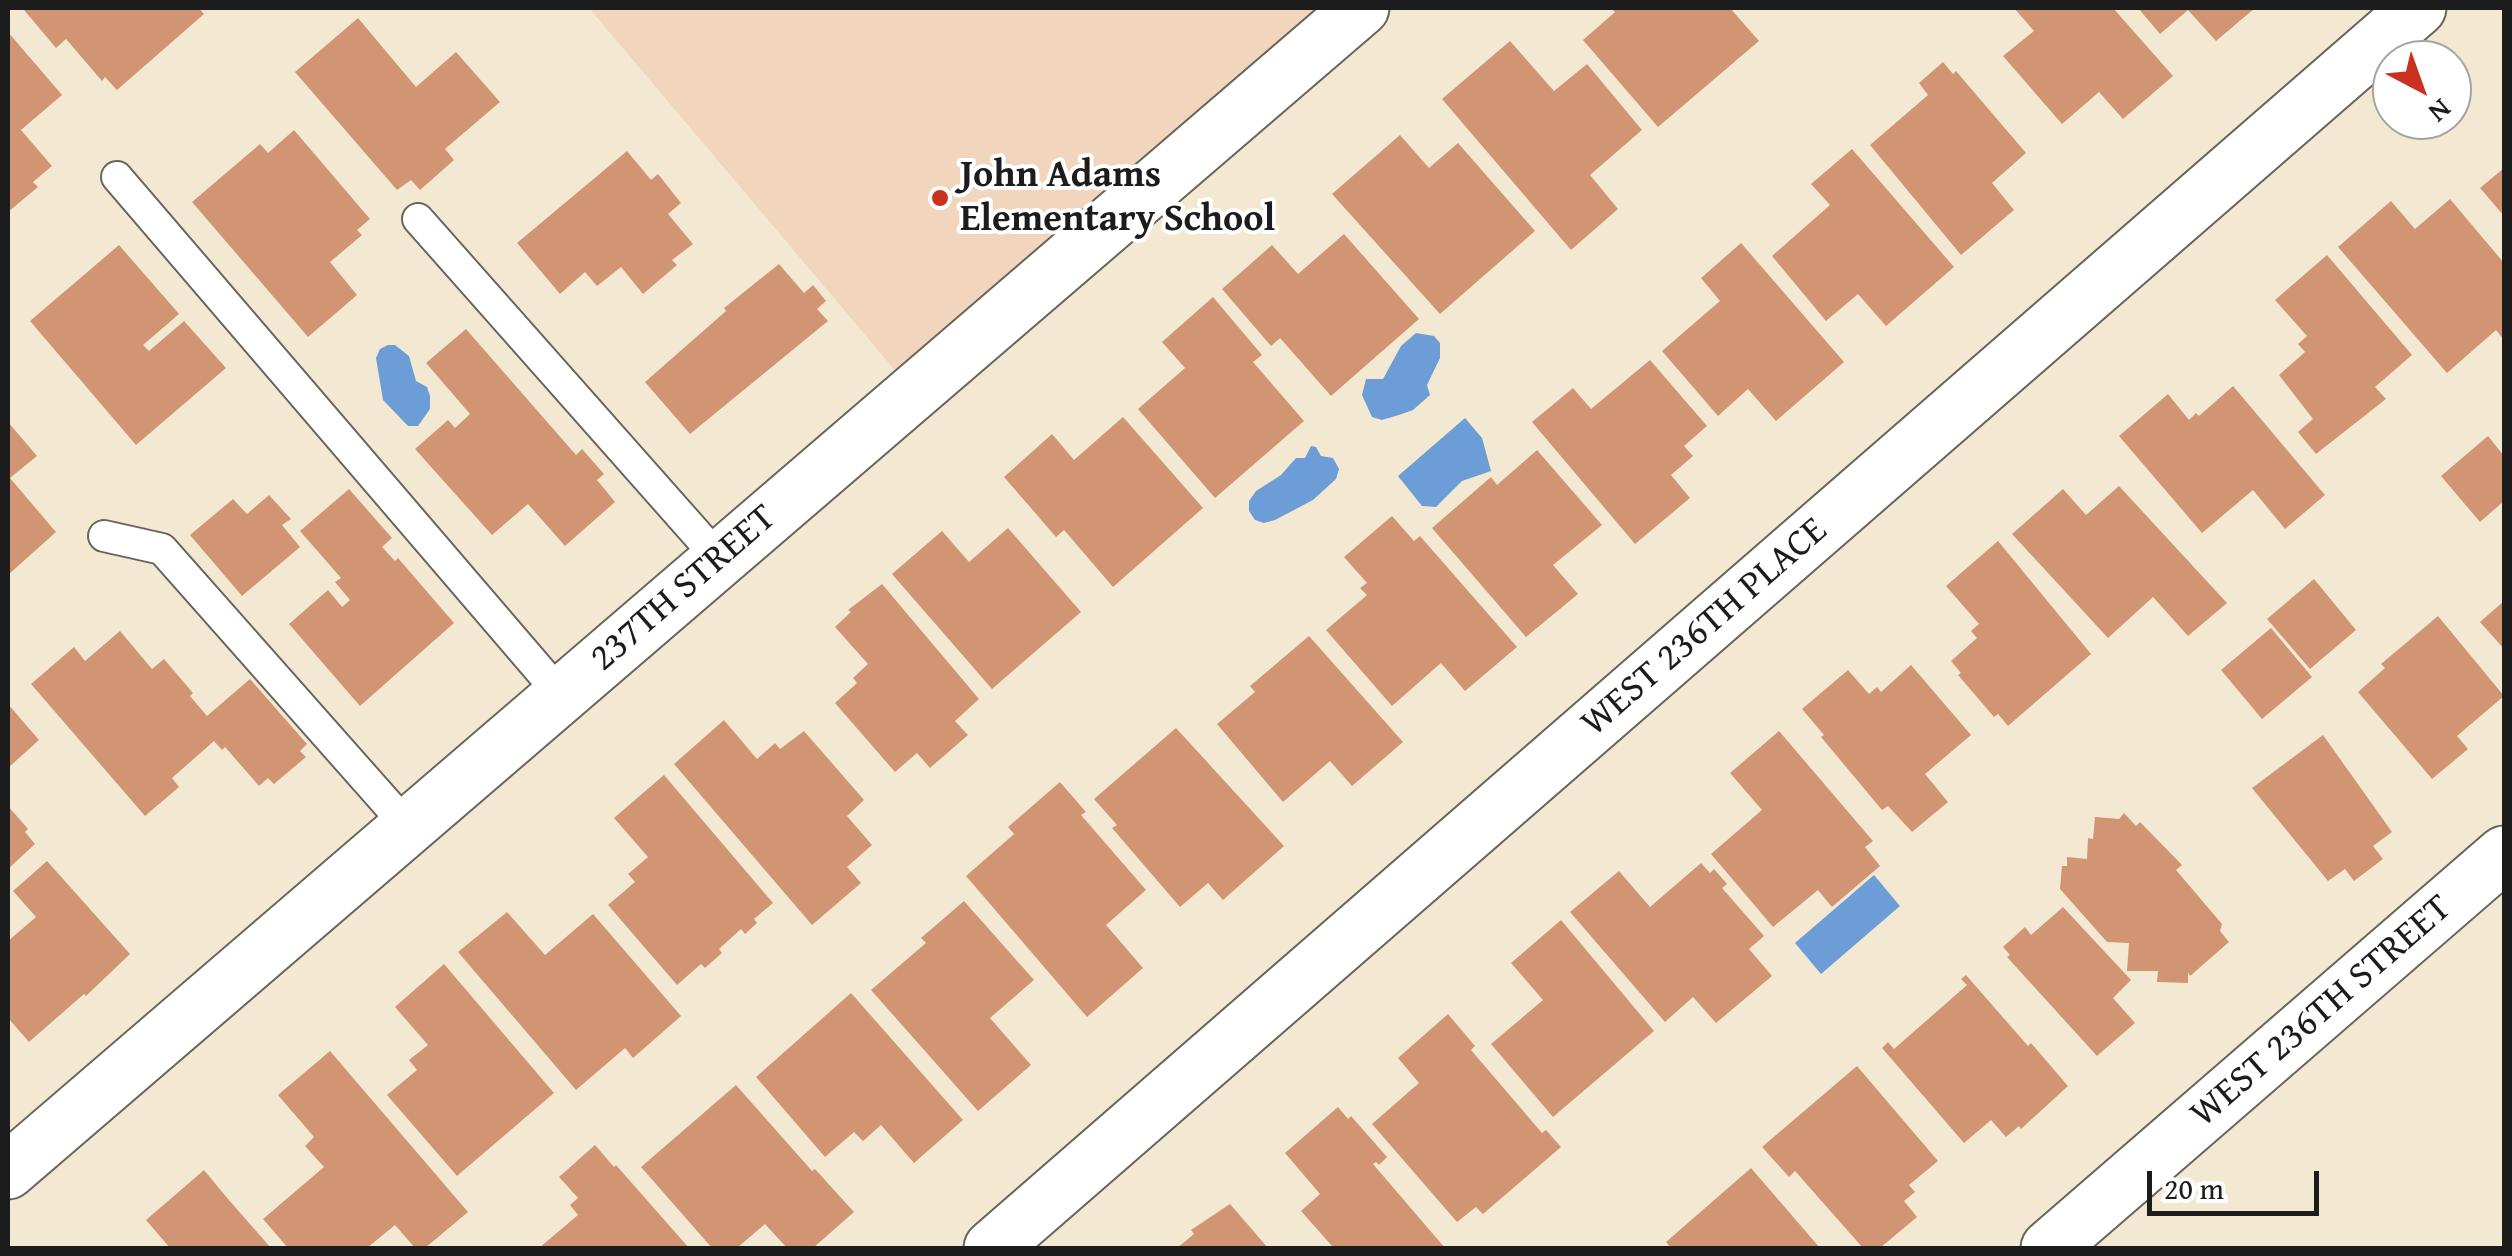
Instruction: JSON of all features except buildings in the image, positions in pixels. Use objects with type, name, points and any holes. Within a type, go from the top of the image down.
[{"type":"street","name":"237TH STREET","points":[[8,1171],[1361,8]]},
{"type":"street","name":"WEST 236TH PLACE","points":[[992,1248],[2418,8]]},
{"type":"street","name":"WEST 236TH STREET","points":[[2049,1248],[2504,854]]},
{"type":"lane","points":[[117,176],[561,695]]},
{"type":"lane","points":[[418,219],[719,559]]},
{"type":"lane","points":[[104,536],[162,549],[408,826]]},
{"type":"shaded area","name":"John Adams Elementary School","points":[[589,8],[1350,8],[910,388]]},
{"type":"water","points":[[1416,333],[1434,336],[1440,343],[1440,358],[1427,385],[1430,395],[1413,410],[1382,420],[1372,417],[1362,395],[1366,379],[1383,379],[1401,346]]},
{"type":"water","points":[[395,345],[409,356],[416,381],[427,387],[430,409],[418,426],[408,426],[383,400],[376,358],[380,349]]},
{"type":"water","points":[[1465,418],[1482,438],[1491,471],[1462,481],[1436,507],[1422,506],[1398,476]]},
{"type":"water","points":[[1311,446],[1321,456],[1333,458],[1339,469],[1336,479],[1313,500],[1275,520],[1255,520],[1249,511],[1249,501],[1256,491],[1281,475],[1296,458],[1305,458]]},
{"type":"water","points":[[1874,875],[1900,906],[1821,974],[1795,943]]},
{"type":"place","name":"John Adams Elementary School","points":[[940,198]]}]
